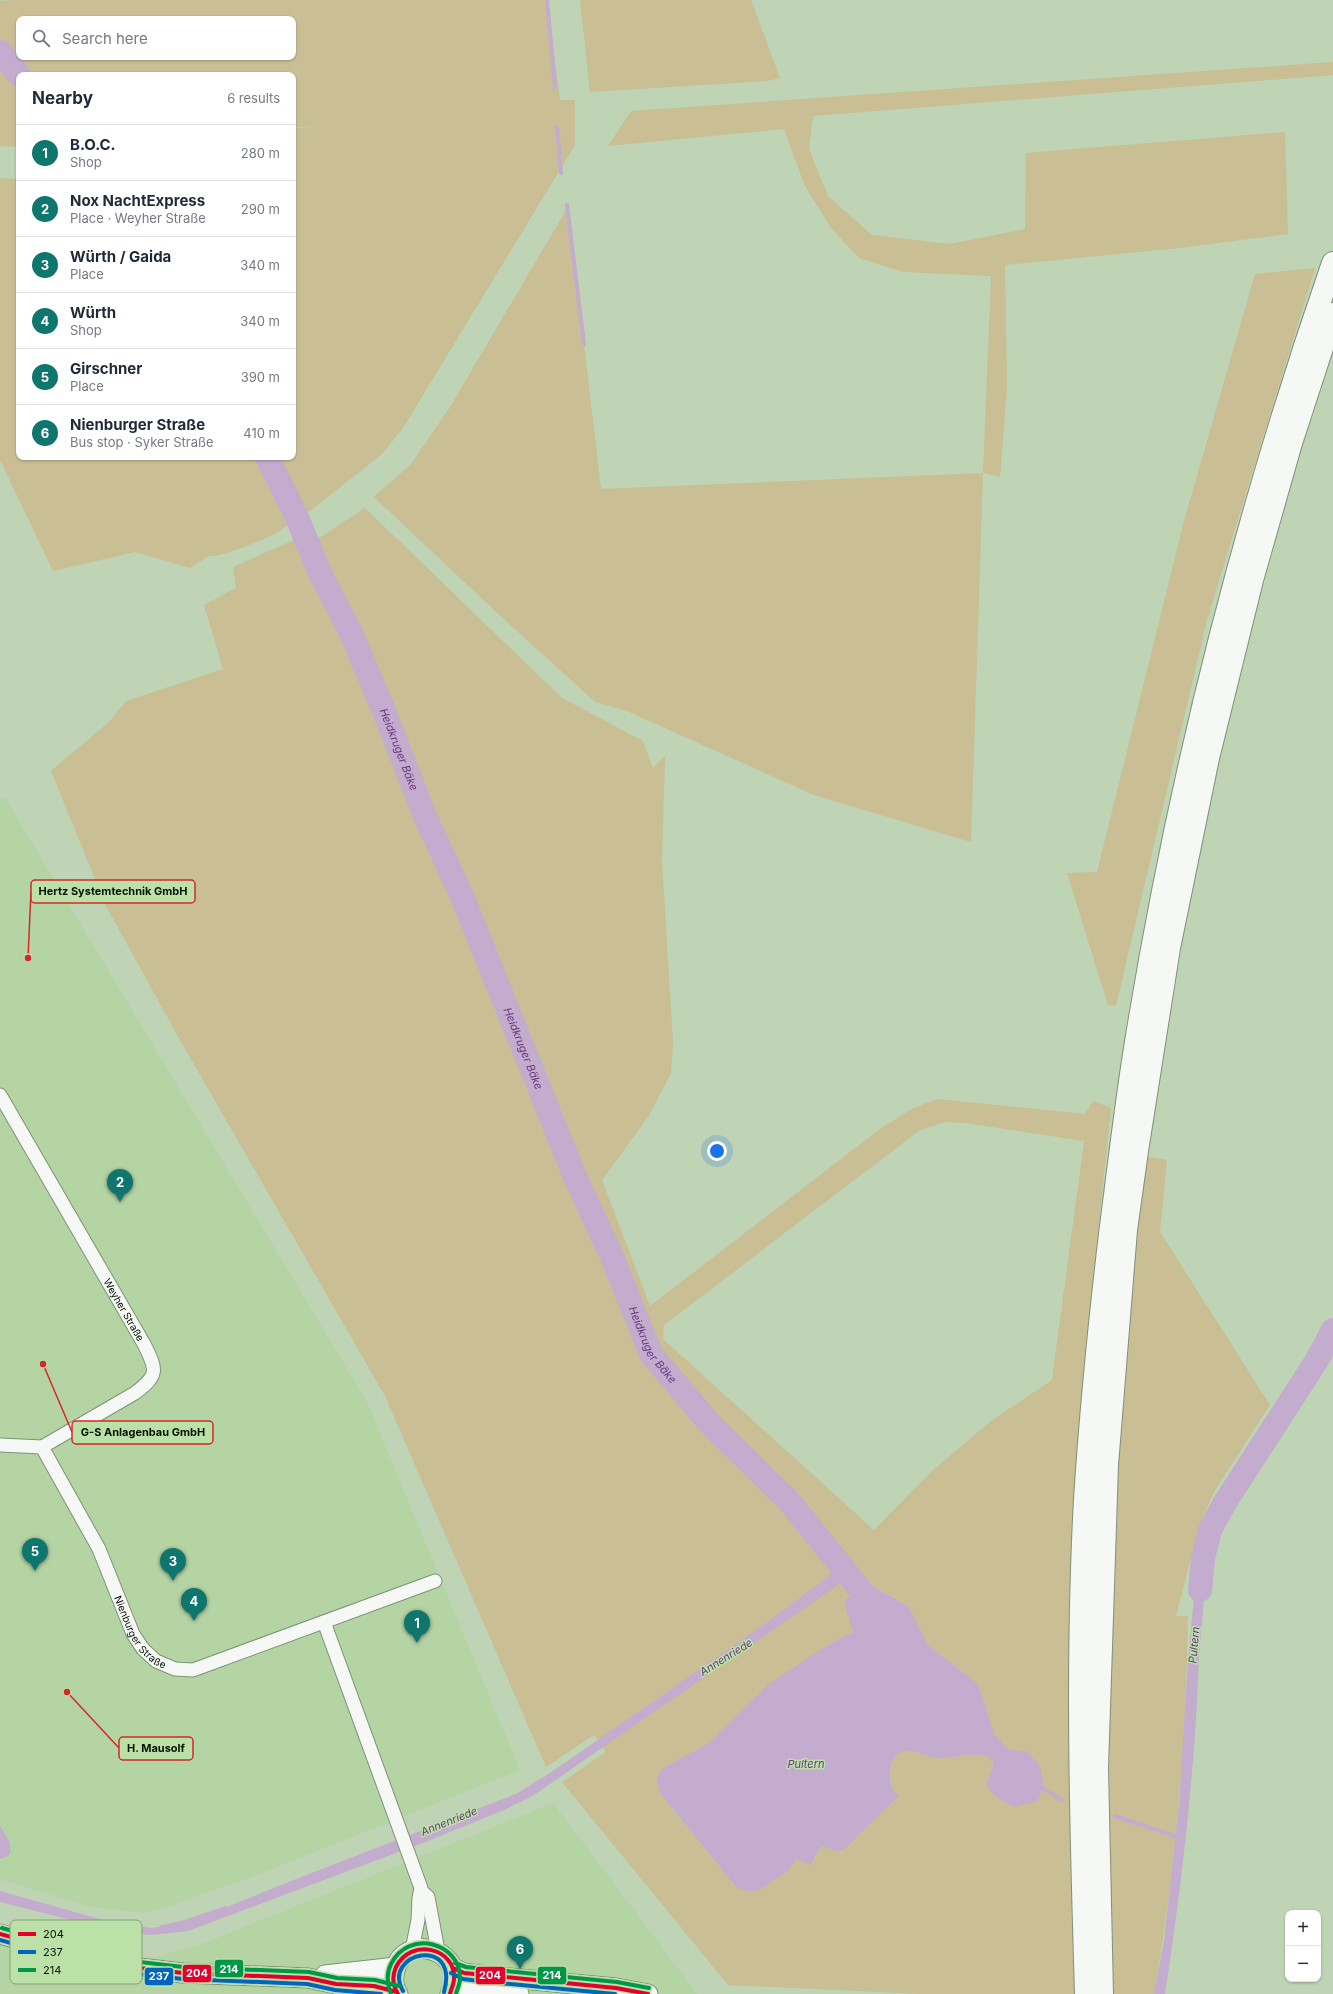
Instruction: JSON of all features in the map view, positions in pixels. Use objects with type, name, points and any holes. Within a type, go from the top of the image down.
[{"type":"highway","points":[[1094,1990],[1082,1879],[1080,1706],[1085,1498],[1101,1305],[1132,1063],[1161,899],[1212,667],[1236,574],[1276,436],[1333,263]]},
{"type":"highway","points":[[1094,1990],[1096,1768],[1107,1465],[1126,1230],[1136,1151],[1169,948],[1208,758],[1252,580],[1291,443],[1333,314]]},
{"type":"main road","points":[[0,1934],[10,1937]]},
{"type":"main road","points":[[142,1968],[183,1973],[308,1978],[336,1984],[374,1986],[397,1993],[394,1979],[396,1967],[402,1957],[412,1950],[425,1948],[438,1951],[447,1958],[455,1975],[452,1991],[519,1994]]},
{"type":"main road","points":[[308,1978],[337,1972],[396,1967]]},
{"type":"main road","points":[[453,1968],[464,1973],[616,1988],[648,1994]]},
{"type":"street","name":"Weyher Straße","points":[[0,1095],[153,1363],[154,1375],[148,1383],[135,1393],[42,1447]]},
{"type":"street","points":[[0,1446],[42,1447]]},
{"type":"street","name":"Nienburger Straße","points":[[42,1447],[99,1549],[134,1634],[143,1649],[156,1661],[175,1669],[193,1670],[435,1581]]},
{"type":"street","points":[[324,1622],[421,1891],[428,1897],[438,1951]]},
{"type":"street","points":[[412,1950],[418,1920],[418,1898],[421,1891]]},
{"type":"shaded area","points":[[11,0],[547,0],[560,100],[575,100],[575,145],[403,428],[381,455],[310,511],[298,515],[273,460],[296,460],[296,129],[329,125],[296,128],[296,72],[22,72],[0,46],[0,1]]},
{"type":"shaded area","points":[[580,0],[751,0],[780,78],[767,81],[590,92]]},
{"type":"shaded area","points":[[0,56],[16,75],[16,147],[0,146]]},
{"type":"shaded area","points":[[1333,62],[1333,75],[813,116],[809,149],[828,196],[872,235],[950,244],[1025,229],[1026,153],[1285,132],[1288,234],[1180,248],[1005,265],[1007,387],[1000,477],[983,473],[991,276],[903,272],[859,258],[831,228],[804,184],[784,129],[608,146],[631,111]]},
{"type":"shaded area","points":[[0,178],[16,179],[16,460],[266,460],[292,520],[282,529],[266,538],[224,554],[209,556],[190,568],[135,552],[53,571],[1,462],[0,463]]},
{"type":"shaded area","points":[[568,207],[601,489],[983,473],[971,842],[814,795],[627,711],[595,702],[374,497],[411,464],[450,407]]},
{"type":"shaded area","points":[[1315,268],[1207,620],[1116,1006],[1108,1005],[1067,873],[1097,872],[1184,521],[1255,274]]},
{"type":"shaded area","points":[[365,508],[562,698],[643,741],[653,768],[665,756],[662,862],[673,1042],[671,1073],[648,1117],[602,1180],[650,1306],[880,1129],[912,1109],[937,1099],[1085,1114],[1093,1101],[1111,1108],[1084,1377],[1073,1539],[1069,1653],[1069,1766],[1075,1994],[921,1994],[728,1985],[562,1782],[606,1752],[594,1735],[546,1767],[385,1396],[180,1040],[106,906],[51,771],[109,722],[126,701],[223,669],[204,605],[236,588],[233,567],[296,539],[348,633],[420,813],[470,922],[571,1172],[604,1244],[639,1332],[644,1330],[606,1239],[576,1173],[472,915],[376,685],[310,540],[319,538]],"holes":[[[945,1122],[966,1123],[1084,1141],[1052,1380],[991,1421],[932,1471],[874,1530],[663,1339],[664,1325],[920,1130]],[[868,1583],[909,1607],[928,1645],[978,1684],[995,1735],[1044,1783],[1038,1801],[986,1784],[994,1763],[986,1756],[973,1755],[936,1758],[911,1751],[901,1752],[894,1758],[890,1770],[891,1787],[899,1796],[847,1847],[838,1852],[822,1846],[816,1857],[796,1859],[736,1887],[660,1793],[663,1768],[709,1743],[812,1657],[828,1645],[853,1632]]]},
{"type":"shaded area","points":[[5,798],[368,1404],[520,1770],[260,1874],[148,1913],[90,1907],[0,1879],[0,799]]},
{"type":"shaded area","points":[[1146,1156],[1167,1160],[1160,1232],[1270,1405],[1214,1492],[1200,1524],[1176,1616],[1188,1616],[1185,1711],[1174,1853],[1162,1947],[1154,1994],[1113,1994],[1110,1865],[1112,1543],[1120,1398]]},
{"type":"shaded area","points":[[553,1803],[697,1994],[0,1994],[0,1939],[10,1942],[10,1984],[142,1984],[142,1961],[202,1944]]},
{"type":"water","points":[[1203,1558],[1204,1595],[1187,1826],[1165,1994],[1154,1994],[1164,1941],[1179,1806],[1188,1661],[1196,1575]]},
{"type":"water","points":[[842,1566],[851,1576],[531,1797],[504,1810],[428,1841],[188,1931],[150,1935],[142,1934],[142,1927],[151,1928],[185,1924],[286,1883],[516,1794],[553,1771],[766,1623]]},
{"type":"water","name":"Pultern","points":[[868,1583],[909,1607],[928,1645],[978,1684],[995,1735],[1009,1750],[1027,1751],[1039,1765],[1044,1783],[1038,1801],[1014,1807],[995,1796],[986,1784],[994,1763],[988,1757],[973,1755],[936,1758],[911,1751],[901,1752],[894,1758],[890,1770],[891,1787],[899,1796],[847,1847],[838,1852],[822,1846],[810,1865],[796,1859],[788,1871],[761,1889],[749,1892],[736,1887],[660,1793],[657,1779],[663,1768],[709,1743],[769,1684],[828,1645],[853,1632],[844,1601]]},
{"type":"water","points":[[0,1826],[9,1841],[11,1851],[8,1856],[0,1859]]},
{"type":"water","points":[[0,1891],[103,1920],[71,1920],[0,1902]]},
{"type":"waterway","points":[[547,0],[555,87]]},
{"type":"waterway","name":"Heidkruger Bäke","points":[[0,52],[17,72]]},
{"type":"waterway","points":[[557,127],[561,173]]},
{"type":"waterway","points":[[567,205],[584,344]]},
{"type":"waterway","name":"Heidkruger Bäke","points":[[268,460],[295,513],[321,575],[351,633],[384,711],[424,814],[464,901],[573,1172],[613,1259],[651,1354],[711,1425],[788,1500],[859,1588]]},
{"type":"waterway","name":"Pultern","points":[[1200,1590],[1203,1558],[1210,1530],[1224,1504],[1317,1360],[1333,1330]]},
{"type":"waterway","points":[[1042,1788],[1062,1800]]},
{"type":"waterway","points":[[1115,1816],[1180,1838]]},
{"type":"waterway","name":"Annenriede","points":[[162,1927],[182,1923],[226,1908]]},
{"type":"transit line","name":"214","points":[[2,1928],[10,1930]]},
{"type":"transit line","name":"204","points":[[0,1934],[10,1937]]},
{"type":"transit line","name":"237","points":[[0,1940],[10,1943]]},
{"type":"transit line","name":"214","points":[[391,1994],[388,1979],[388,1972],[391,1964],[399,1953],[410,1946],[421,1943],[433,1944],[452,1956],[458,1967],[460,1979],[456,1994]]},
{"type":"transit line","name":"204","points":[[398,1994],[394,1981],[396,1967],[403,1958],[412,1952],[421,1949],[431,1950],[448,1960],[453,1968],[454,1979],[450,1994]]},
{"type":"transit line","name":"237","points":[[403,1991],[399,1978],[402,1967],[411,1959],[421,1956],[432,1956],[441,1962],[446,1974],[444,1992]]},
{"type":"transit line","name":"214","points":[[142,1962],[183,1967],[309,1972],[337,1978],[375,1980],[399,1986]]},
{"type":"transit line","name":"214","points":[[455,1963],[466,1967],[617,1982],[649,1988]]},
{"type":"transit line","name":"204","points":[[142,1968],[183,1973],[308,1978],[336,1984],[374,1986],[397,1992]]},
{"type":"transit line","name":"204","points":[[453,1968],[464,1973],[616,1988],[648,1994]]},
{"type":"transit line","name":"237","points":[[451,1973],[463,1979],[615,1994]]},
{"type":"transit line","name":"237","points":[[142,1974],[183,1979],[307,1984],[335,1990],[381,1994]]},
{"type":"place","name":"Hertz Systemtechnik GmbH","points":[[28,958]]},
{"type":"place","name":"Nox NachtExpress","points":[[120,1202]]},
{"type":"place","name":"G-S Anlagenbau GmbH","points":[[43,1364]]},
{"type":"place","name":"Girschner","points":[[35,1571]]},
{"type":"place","name":"Würth / Gaida","points":[[173,1581]]},
{"type":"place","name":"Würth","points":[[194,1621]]},
{"type":"place","name":"B.O.C.","points":[[417,1643]]},
{"type":"place","name":"H. Mausolf","points":[[67,1692]]},
{"type":"place","name":"Nienburger Straße","points":[[520,1969]]}]
